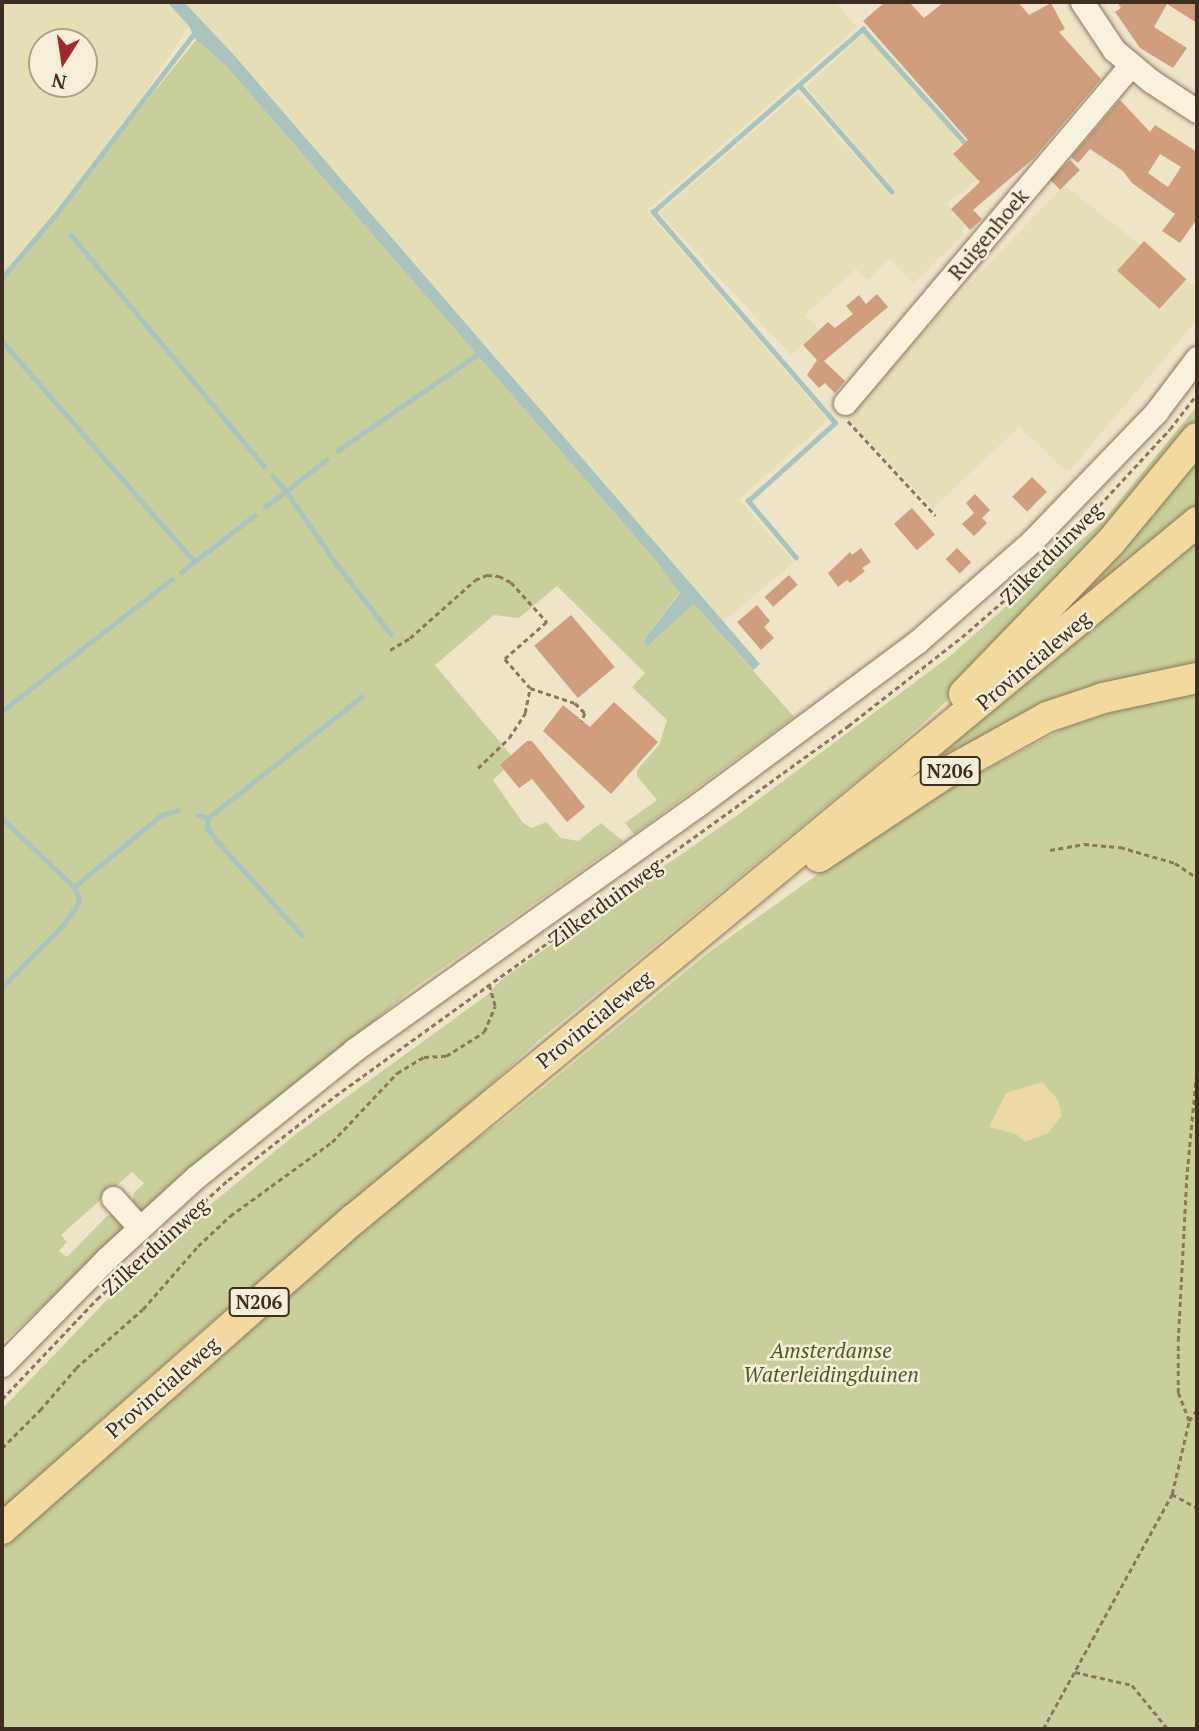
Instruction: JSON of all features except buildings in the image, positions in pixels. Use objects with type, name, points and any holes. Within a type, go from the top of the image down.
[{"type":"main road","name":"N206","points":[[864,799],[909,746],[1060,598],[1197,438]]},
{"type":"main road","name":"Provincialeweg","points":[[2,1529],[354,1219],[1197,522]]},
{"type":"main road","name":"N206","points":[[724,912],[812,861],[946,773],[1034,723],[1103,698],[1197,678]]},
{"type":"street","points":[[1082,2],[1102,35],[1131,65],[1197,111]]},
{"type":"street","name":"Ruigenhoek","points":[[845,411],[1131,65]]},
{"type":"street","name":"Zilkerduinweg","points":[[2,1365],[140,1228],[197,1176],[355,1050],[699,804],[918,642],[1032,540],[1156,412],[1197,358]]},
{"type":"street","name":"Zilkerduinweg","points":[[113,1198],[140,1228]]},
{"type":"path","name":"Zilkerduinweg","points":[[2,1399],[97,1299],[228,1181],[335,1096],[848,726],[962,637],[1016,590],[1082,524],[1170,429],[1197,394]]},
{"type":"path","points":[[845,411],[936,516]]},
{"type":"path","points":[[390,650],[410,638],[475,580],[487,575],[499,576],[511,582],[547,622],[505,659],[530,688],[575,702],[585,713],[582,722]]},
{"type":"path","points":[[478,768],[509,738],[525,713],[530,688]]},
{"type":"path","points":[[1049,850],[1084,844],[1120,847],[1175,863],[1197,878]]},
{"type":"path","points":[[2,1448],[40,1410],[75,1368],[144,1309],[198,1246],[230,1216],[331,1142],[397,1073],[424,1057],[446,1056],[484,1032],[495,1006],[489,985]]},
{"type":"path","points":[[1189,1421],[1178,1394],[1178,1341],[1187,1172],[1197,1066]]},
{"type":"path","points":[[1043,1729],[1172,1494],[1189,1421],[1197,1409]]},
{"type":"path","points":[[1172,1494],[1197,1508]]},
{"type":"path","points":[[1075,1672],[1132,1685],[1168,1729]]},
{"type":"shaded area","points":[[2,2],[167,2],[189,26],[121,130],[67,201],[2,279]]},
{"type":"shaded area","points":[[184,2],[835,2],[857,27],[647,211],[828,420],[739,499],[794,562],[723,622],[233,54]]},
{"type":"shaded area","points":[[864,33],[962,144],[953,153],[966,168],[985,173],[947,204],[964,224],[960,229],[964,234],[914,283],[890,259],[867,280],[856,269],[805,315],[819,329],[791,355],[659,213],[798,93],[892,197],[897,194],[806,87]]},
{"type":"shaded area","points":[[1064,185],[1197,289],[1197,320],[1070,470],[1065,470],[1019,427],[933,508],[844,415]]},
{"type":"green space","points":[[196,40],[226,66],[657,562],[680,592],[643,641],[647,645],[694,604],[794,717],[634,834],[625,823],[657,800],[637,776],[637,770],[659,745],[667,720],[632,687],[645,673],[557,586],[519,618],[494,615],[435,665],[515,760],[493,780],[523,823],[532,828],[546,822],[561,838],[578,841],[601,823],[623,841],[410,991],[148,1209],[140,1210],[132,1205],[134,1193],[144,1183],[132,1172],[61,1235],[67,1242],[59,1251],[67,1257],[107,1216],[114,1214],[125,1218],[125,1232],[2,1343],[2,279]]},
{"type":"green space","points":[[1197,406],[1197,419],[1150,478],[999,649],[931,716],[869,771],[538,1041],[440,1131],[205,1328],[2,1509],[2,1409],[152,1253],[297,1133],[487,995],[502,979],[739,814],[950,656],[1102,522]]},
{"type":"green space","points":[[1197,446],[1197,507],[1017,661]]},
{"type":"green space","points":[[1197,537],[1197,672],[1119,690],[826,841]]},
{"type":"green space","name":"Amsterdamse Waterleidingduinen","points":[[1197,693],[1197,1729],[2,1729],[2,1548],[378,1209],[505,1119],[712,950],[856,847],[947,790],[1067,727],[1134,705]]},
{"type":"sand","points":[[1042,1082],[1058,1100],[1062,1115],[1048,1133],[1025,1142],[1016,1134],[989,1127],[1006,1093]]},
{"type":"water","points":[[167,2],[184,2],[233,54],[760,664],[753,670],[694,604],[647,646],[643,641],[680,593],[657,562],[226,66],[196,40],[189,26]]},
{"type":"waterway","points":[[796,558],[748,501],[835,423],[653,212],[863,29],[968,146]]},
{"type":"waterway","points":[[2,278],[56,214],[196,31]]},
{"type":"waterway","points":[[800,86],[892,192]]},
{"type":"waterway","points":[[71,235],[264,466]]},
{"type":"waterway","points":[[2,341],[195,562]]},
{"type":"waterway","points":[[337,451],[481,352]]},
{"type":"waterway","points":[[273,476],[286,491],[326,460]]},
{"type":"waterway","points":[[265,507],[286,491],[338,566],[391,634]]},
{"type":"waterway","points":[[181,572],[255,515]]},
{"type":"waterway","points":[[2,711],[172,579]]},
{"type":"waterway","points":[[302,936],[207,829],[208,818],[361,697]]},
{"type":"waterway","points":[[74,887],[160,816],[178,810]]},
{"type":"waterway","points":[[198,815],[208,818]]},
{"type":"waterway","points":[[2,818],[74,887],[79,897],[79,903],[63,926],[2,988]]}]
